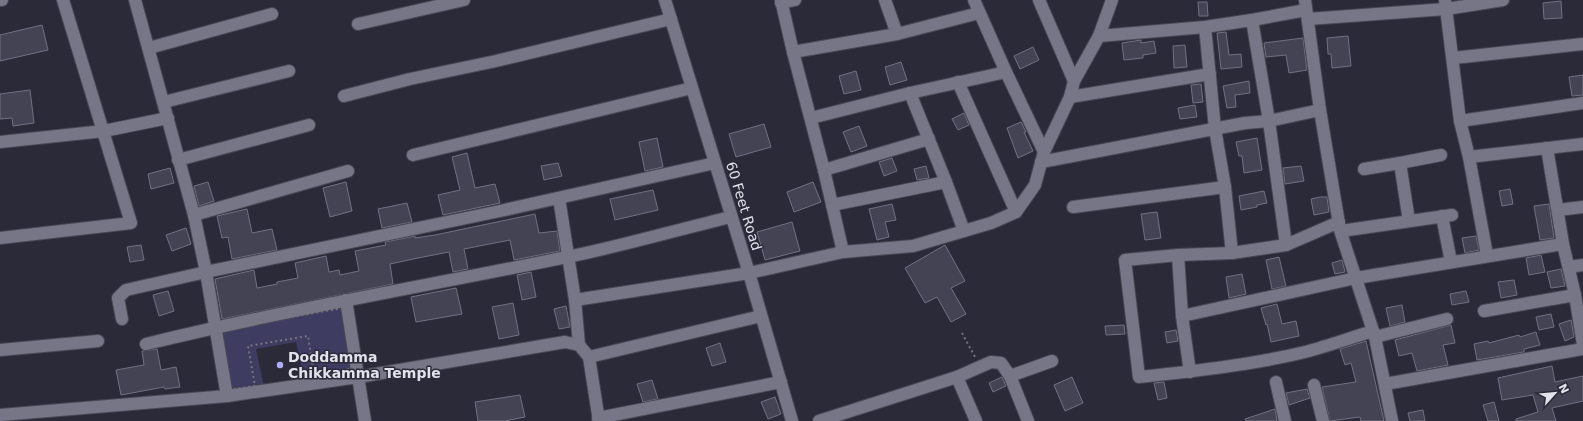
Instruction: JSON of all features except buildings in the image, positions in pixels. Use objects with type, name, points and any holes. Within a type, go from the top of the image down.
[{"type":"street","points":[[0,238],[131,223],[63,0]]},
{"type":"street","points":[[135,0],[194,215],[206,272],[227,396]]},
{"type":"street","points":[[358,24],[464,0]]},
{"type":"street","name":"60 Feet Road","points":[[665,0],[749,273],[792,421]]},
{"type":"street","points":[[795,0],[781,1],[792,52],[811,118],[843,252]]},
{"type":"street","points":[[885,0],[897,34]]},
{"type":"street","points":[[974,0],[1043,157]]},
{"type":"street","points":[[1039,0],[1074,81]]},
{"type":"street","points":[[1099,36],[1205,27],[1252,20],[1307,9],[1446,4],[1503,0]]},
{"type":"street","points":[[575,300],[749,273],[843,252],[913,246],[990,223],[1016,212],[1035,185],[1043,157],[1070,97],[1074,81],[1099,36],[1109,2]]},
{"type":"street","points":[[1446,4],[1460,121],[1469,157],[1487,255]]},
{"type":"street","points":[[1307,9],[1320,110],[1340,227],[1374,334],[1392,421]]},
{"type":"street","points":[[792,52],[897,34],[979,13]]},
{"type":"street","points":[[149,48],[272,14]]},
{"type":"street","points":[[344,96],[410,79],[496,61],[671,19]]},
{"type":"street","points":[[1252,20],[1269,122],[1286,245]]},
{"type":"street","points":[[1205,27],[1215,129],[1225,187],[1232,253]]},
{"type":"street","points":[[1452,58],[1583,44]]},
{"type":"street","points":[[164,102],[289,71]]},
{"type":"street","points":[[811,118],[910,92],[1006,72]]},
{"type":"street","points":[[1070,97],[1210,74]]},
{"type":"street","points":[[958,82],[1016,212]]},
{"type":"street","points":[[413,155],[692,88]]},
{"type":"street","points":[[910,92],[964,231]]},
{"type":"street","points":[[1460,121],[1583,103]]},
{"type":"street","points":[[1043,157],[1245,123],[1269,122],[1320,110]]},
{"type":"street","points":[[0,142],[104,131],[168,118]]},
{"type":"street","points":[[178,160],[310,125]]},
{"type":"street","points":[[824,170],[929,140]]},
{"type":"street","points":[[1469,157],[1583,144]]},
{"type":"street","points":[[1547,148],[1563,244],[1575,295],[1580,309],[1583,345]]},
{"type":"street","points":[[1364,169],[1441,155]]},
{"type":"street","points":[[122,319],[118,298],[126,290],[559,198],[714,163]]},
{"type":"street","points":[[1400,163],[1409,221]]},
{"type":"street","points":[[194,215],[348,171]]},
{"type":"street","points":[[832,206],[946,182]]},
{"type":"street","points":[[1073,207],[1225,187]]},
{"type":"street","points":[[559,198],[575,300],[579,345],[589,357],[599,419],[781,382]]},
{"type":"street","points":[[1558,210],[1583,207]]},
{"type":"street","points":[[1447,319],[1374,334],[1306,352],[1268,360],[1139,378],[1125,260],[1178,255],[1232,253],[1286,245],[1340,227],[1409,221],[1447,215],[1451,262]]},
{"type":"street","points":[[146,344],[216,327],[346,300],[568,257],[731,217]]},
{"type":"street","points":[[1182,316],[1356,278],[1487,255],[1563,244]]},
{"type":"street","points":[[1178,255],[1182,316],[1190,372]]},
{"type":"street","points":[[1569,267],[1583,266]]},
{"type":"street","points":[[1484,311],[1575,295]]},
{"type":"street","points":[[346,300],[364,421]]},
{"type":"street","points":[[589,357],[761,316]]},
{"type":"street","points":[[0,350],[98,341]]},
{"type":"street","points":[[6,417],[227,396],[358,377],[565,342],[579,345]]},
{"type":"street","points":[[1385,384],[1583,349]]},
{"type":"street","points":[[1010,376],[1052,361]]},
{"type":"street","points":[[819,421],[957,377],[991,362],[1001,363],[1010,376],[1028,421]]},
{"type":"street","points":[[957,377],[976,421]]},
{"type":"street","points":[[1276,382],[1285,421]]},
{"type":"street","points":[[1314,385],[1323,421]]},
{"type":"path","points":[[343,308],[353,368],[314,374],[308,336],[248,346],[255,386],[230,390],[220,329],[343,308]]},
{"type":"path","points":[[962,333],[980,367]]},
{"type":"shaded area","points":[[344,306],[356,372],[304,380],[296,342],[256,349],[264,387],[230,393],[218,328]]},
{"type":"place","name":"Doddamma Chikkamma Temple","points":[[280,365]]}]
